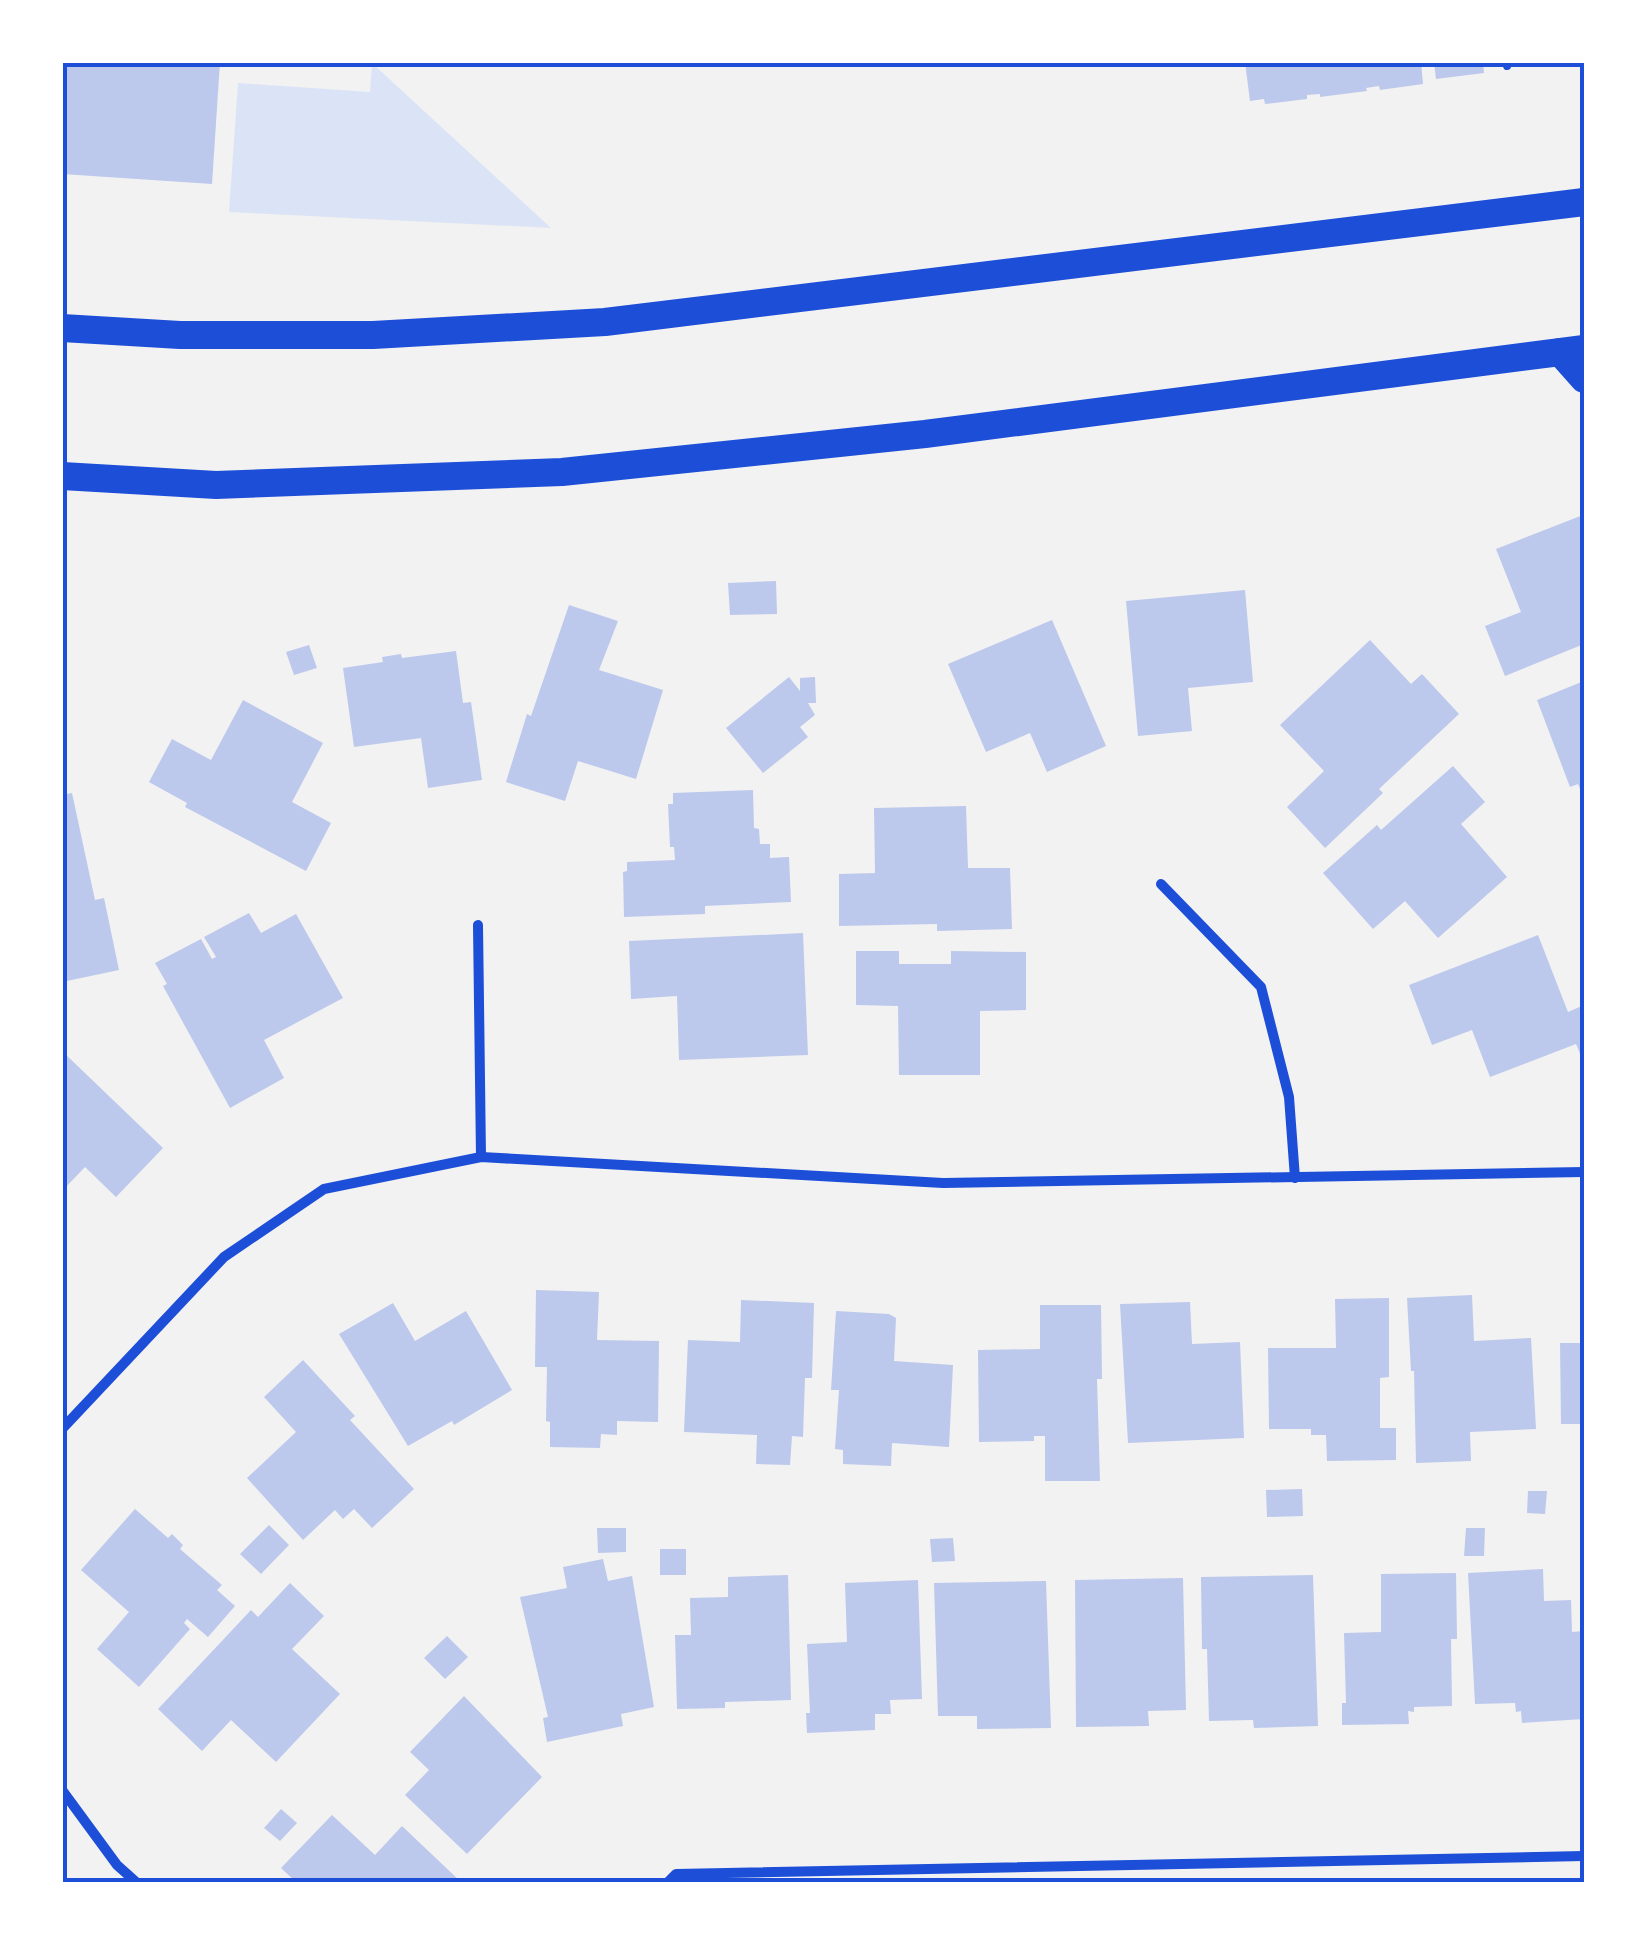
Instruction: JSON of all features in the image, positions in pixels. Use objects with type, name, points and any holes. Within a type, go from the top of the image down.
[{"type":"highway","points":[[62,328],[180,335],[373,335],[605,322],[1584,202]]},
{"type":"highway","points":[[62,476],[216,485],[562,472],[925,434],[1572,350],[1584,379]]},
{"type":"street","points":[[1162,884],[1261,987],[1290,1097],[1295,1178]]},
{"type":"street","points":[[478,925],[481,1157]]},
{"type":"street","points":[[62,1429],[224,1256],[324,1189],[481,1157],[943,1183],[1584,1172]]},
{"type":"street","points":[[62,1790],[117,1865],[136,1882]]},
{"type":"street","points":[[668,1882],[676,1874],[1584,1856]]},
{"type":"shaded area","points":[[372,63],[551,228],[229,212],[238,83],[370,92]]},
{"type":"building","points":[[62,62],[220,62],[212,184],[62,174]]},
{"type":"building","points":[[1245,62],[1421,62],[1423,84],[1380,90],[1379,86],[1320,97],[1307,95],[1307,99],[1265,104],[1264,99],[1250,101]]},
{"type":"building","points":[[1434,62],[1483,62],[1484,73],[1436,79]]},
{"type":"building","points":[[1583,515],[1584,644],[1505,676],[1485,626],[1521,612],[1496,549]]},
{"type":"building","points":[[776,581],[777,614],[730,615],[728,583]]},
{"type":"building","points":[[1245,590],[1253,682],[1188,688],[1192,731],[1138,736],[1126,601]]},
{"type":"building","points":[[569,605],[618,621],[599,670],[663,690],[636,779],[578,761],[565,801],[506,782],[527,714],[531,716]]},
{"type":"building","points":[[1052,620],[1106,746],[1047,772],[1030,733],[986,752],[948,664]]},
{"type":"building","points":[[1370,640],[1411,684],[1422,674],[1459,714],[1379,789],[1383,793],[1325,848],[1287,807],[1324,771],[1280,725]]},
{"type":"building","points":[[309,645],[317,668],[294,675],[286,652]]},
{"type":"building","points":[[456,651],[463,703],[471,702],[482,780],[428,788],[421,738],[354,747],[343,668],[383,662],[382,657],[401,654],[402,658]]},
{"type":"building","points":[[789,677],[800,691],[800,678],[815,677],[816,703],[808,703],[815,715],[800,727],[808,737],[763,773],[726,728]]},
{"type":"building","points":[[1584,681],[1584,799],[1578,784],[1570,787],[1537,700]]},
{"type":"building","points":[[243,700],[323,743],[292,802],[331,823],[306,871],[185,807],[187,803],[149,782],[172,739],[211,760]]},
{"type":"building","points":[[1453,766],[1485,802],[1461,824],[1507,877],[1438,938],[1405,901],[1373,929],[1323,873],[1377,825],[1381,830]]},
{"type":"building","points":[[753,790],[754,828],[759,829],[760,844],[770,844],[770,858],[789,857],[791,902],[705,906],[705,914],[624,917],[623,872],[627,871],[627,862],[675,860],[674,847],[670,847],[668,804],[673,804],[673,793]]},
{"type":"building","points":[[72,793],[95,900],[104,898],[119,970],[62,982],[62,795]]},
{"type":"building","points":[[966,806],[968,868],[1010,868],[1012,929],[937,931],[937,924],[839,926],[839,874],[875,873],[874,808]]},
{"type":"building","points":[[249,913],[261,933],[296,914],[343,998],[264,1040],[284,1078],[230,1108],[163,986],[167,984],[155,963],[201,939],[212,959],[216,957],[204,937]]},
{"type":"building","points":[[803,933],[808,1055],[679,1060],[677,996],[631,999],[629,941]]},
{"type":"building","points":[[1538,935],[1568,1012],[1584,1005],[1584,1063],[1576,1044],[1490,1077],[1472,1030],[1432,1045],[1409,985]]},
{"type":"building","points":[[856,951],[899,951],[899,964],[951,964],[951,951],[1026,952],[1026,1010],[980,1011],[980,1075],[899,1075],[898,1006],[856,1005]]},
{"type":"building","points":[[62,1051],[163,1148],[116,1197],[85,1167],[62,1191]]},
{"type":"building","points":[[536,1290],[599,1292],[597,1340],[659,1341],[658,1422],[617,1421],[617,1435],[601,1434],[600,1448],[550,1447],[550,1422],[546,1421],[547,1367],[535,1367]]},
{"type":"building","points":[[1472,1295],[1474,1341],[1531,1338],[1536,1429],[1470,1432],[1471,1461],[1416,1463],[1414,1371],[1407,1298]]},
{"type":"building","points":[[1389,1298],[1389,1377],[1380,1378],[1380,1428],[1396,1428],[1396,1460],[1327,1461],[1326,1435],[1311,1435],[1311,1429],[1269,1429],[1268,1348],[1336,1348],[1335,1299]]},
{"type":"building","points":[[741,1300],[814,1303],[812,1378],[805,1378],[803,1437],[792,1436],[790,1465],[756,1464],[757,1435],[684,1432],[688,1340],[740,1342]]},
{"type":"building","points":[[1190,1302],[1192,1344],[1240,1342],[1244,1438],[1128,1443],[1120,1304]]},
{"type":"building","points":[[393,1303],[415,1341],[466,1311],[512,1390],[454,1425],[452,1421],[408,1446],[339,1334]]},
{"type":"building","points":[[1040,1305],[1101,1305],[1102,1379],[1097,1379],[1100,1481],[1045,1481],[1045,1436],[1034,1436],[1034,1441],[979,1442],[978,1350],[1040,1349]]},
{"type":"building","points":[[836,1311],[889,1314],[896,1318],[894,1361],[953,1365],[949,1447],[892,1443],[891,1466],[843,1464],[843,1450],[835,1449],[839,1390],[831,1390]]},
{"type":"building","points":[[1560,1343],[1584,1343],[1584,1424],[1561,1424]]},
{"type":"building","points":[[303,1360],[355,1416],[350,1420],[414,1489],[372,1528],[354,1509],[343,1519],[335,1510],[303,1540],[247,1478],[296,1432],[264,1397]]},
{"type":"building","points":[[1302,1489],[1303,1516],[1267,1517],[1266,1490]]},
{"type":"building","points":[[1528,1491],[1547,1491],[1545,1514],[1527,1513]]},
{"type":"building","points":[[135,1509],[168,1538],[172,1534],[183,1545],[180,1549],[222,1585],[217,1590],[235,1606],[208,1637],[187,1619],[184,1623],[190,1629],[139,1687],[97,1649],[129,1612],[81,1570]]},
{"type":"building","points":[[269,1525],[289,1545],[261,1574],[240,1554]]},
{"type":"building","points":[[597,1528],[626,1528],[626,1552],[598,1553]]},
{"type":"building","points":[[1466,1528],[1485,1528],[1484,1556],[1464,1556]]},
{"type":"building","points":[[953,1538],[955,1561],[932,1562],[930,1539]]},
{"type":"building","points":[[660,1549],[686,1549],[686,1575],[660,1575]]},
{"type":"building","points":[[603,1559],[608,1581],[632,1576],[654,1707],[621,1714],[623,1726],[547,1742],[543,1718],[548,1717],[520,1597],[567,1588],[563,1567]]},
{"type":"building","points":[[1543,1569],[1544,1601],[1571,1600],[1572,1632],[1584,1631],[1584,1719],[1522,1723],[1521,1711],[1516,1712],[1515,1703],[1475,1704],[1468,1573]]},
{"type":"building","points":[[1456,1573],[1457,1639],[1451,1639],[1452,1706],[1414,1707],[1414,1712],[1408,1711],[1409,1724],[1342,1725],[1342,1703],[1346,1703],[1344,1633],[1381,1632],[1381,1574]]},
{"type":"building","points":[[788,1575],[791,1700],[725,1702],[725,1708],[677,1709],[675,1635],[691,1635],[690,1598],[728,1597],[728,1577]]},
{"type":"building","points":[[1313,1575],[1318,1726],[1254,1728],[1253,1720],[1209,1721],[1201,1577]]},
{"type":"building","points":[[1183,1578],[1186,1710],[1148,1711],[1149,1726],[1076,1727],[1075,1580]]},
{"type":"building","points":[[918,1580],[922,1699],[890,1700],[891,1714],[875,1714],[875,1730],[807,1733],[807,1644],[847,1642],[845,1583]]},
{"type":"building","points":[[1046,1581],[1051,1728],[977,1729],[977,1716],[938,1716],[934,1583]]},
{"type":"building","points":[[290,1583],[324,1616],[292,1649],[340,1694],[276,1762],[231,1720],[202,1751],[158,1709],[251,1610],[258,1617]]},
{"type":"building","points":[[447,1636],[468,1657],[445,1679],[424,1658]]},
{"type":"building","points":[[464,1696],[542,1777],[467,1854],[405,1795],[429,1770],[410,1752]]},
{"type":"building","points":[[281,1809],[297,1823],[280,1841],[264,1828]]},
{"type":"building","points":[[332,1815],[375,1855],[402,1826],[461,1882],[296,1882],[281,1868]]}]
